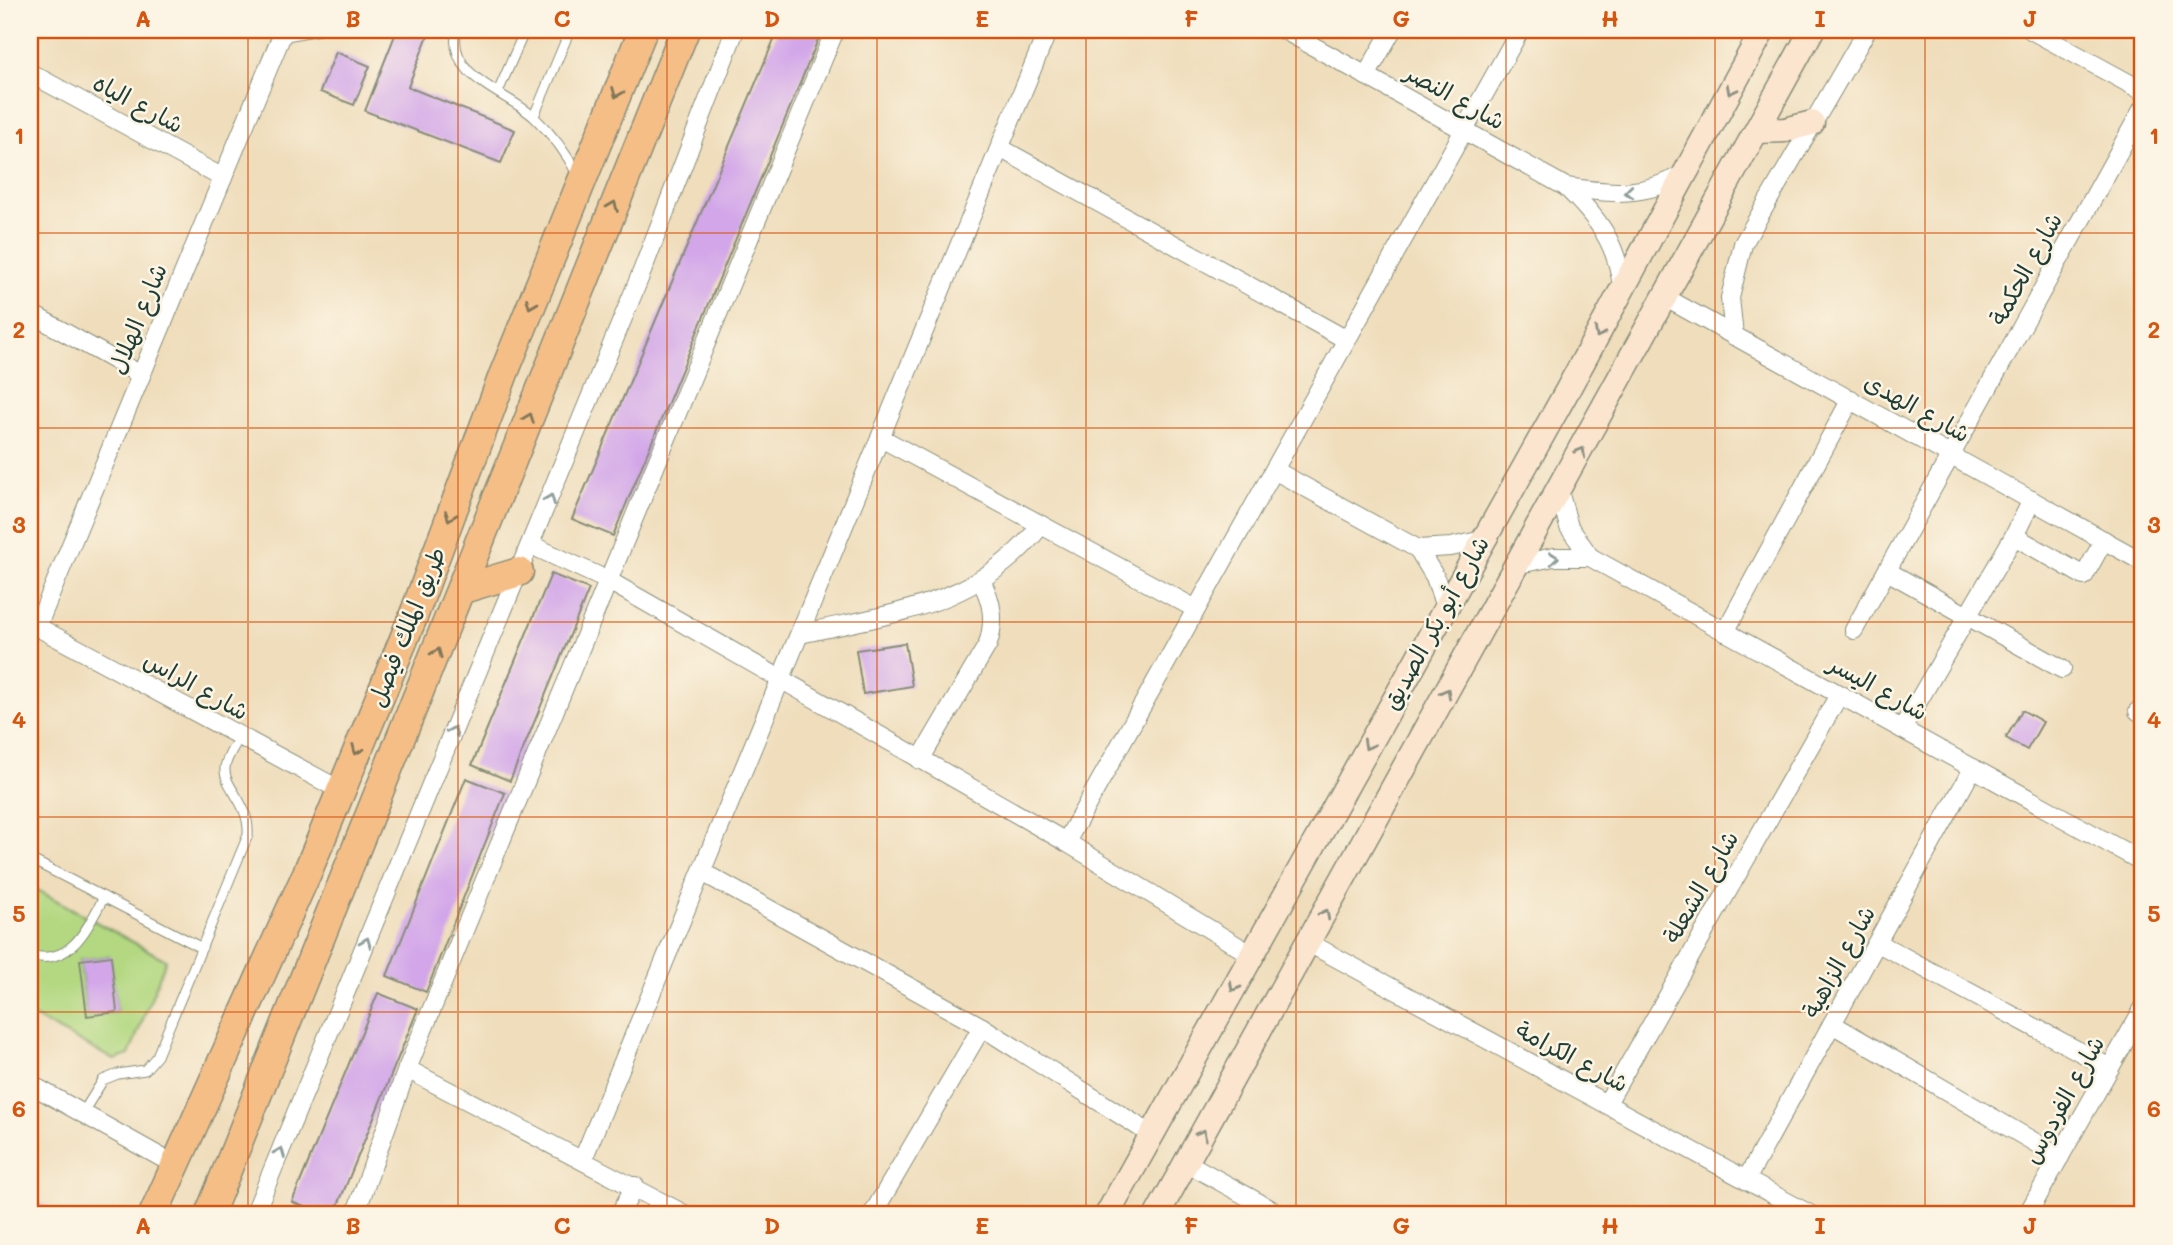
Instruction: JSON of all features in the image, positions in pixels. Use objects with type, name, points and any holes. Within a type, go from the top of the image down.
[{"type":"main road","name":"طريق الملك فيصل","points":[[153,1215],[173,1164],[307,873],[413,617],[504,373],[643,30]]},
{"type":"main road","name":"طريق الملك فيصل","points":[[209,1215],[463,589],[685,30]]},
{"type":"main road","points":[[463,589],[519,572]]},
{"type":"main road","points":[[238,1144],[268,1033],[355,813],[355,799],[340,790]]},
{"type":"street","points":[[256,1215],[646,261],[735,30]]},
{"type":"street","points":[[355,1215],[408,1069],[835,30]]},
{"type":"street","points":[[583,1159],[1048,30]]},
{"type":"street","name":"شارع النصر","points":[[1287,30],[1566,187],[1588,208],[1609,237],[1618,262],[1622,288]]},
{"type":"street","points":[[1366,76],[1392,30]]},
{"type":"street","points":[[1066,842],[1520,30]]},
{"type":"street","name":"شارع أبو بكر الصديق","points":[[1107,1215],[1688,172],[1763,30]]},
{"type":"street","name":"شارع أبو بكر الصديق","points":[[1157,1215],[1812,30]]},
{"type":"street","points":[[1734,336],[1730,298],[1736,262],[1751,228],[1867,30]]},
{"type":"street","points":[[2031,30],[2143,91]]},
{"type":"street","name":"شارع الهلال","points":[[33,625],[141,375],[283,33]]},
{"type":"street","name":"شارع الياه","points":[[30,73],[223,178]]},
{"type":"street","name":"شارع الحكمة","points":[[1854,630],[2143,108]]},
{"type":"street","points":[[1757,131],[1785,130],[1812,123]]},
{"type":"street","points":[[1000,148],[1347,340]]},
{"type":"street","name":"شارع النصر","points":[[1566,187],[1617,194],[1636,192],[1663,185],[1688,172]]},
{"type":"street","name":"شارع الهدى","points":[[1666,298],[2143,562]]},
{"type":"street","points":[[30,313],[141,375]]},
{"type":"street","points":[[1726,632],[1851,399]]},
{"type":"street","points":[[881,438],[1196,609]]},
{"type":"street","points":[[1274,470],[1418,549],[1435,577],[1445,607]]},
{"type":"street","name":"شارع اليسر","points":[[1559,491],[1569,527],[1590,557],[2143,862]]},
{"type":"street","points":[[1902,729],[2014,536],[2032,500]]},
{"type":"street","points":[[800,634],[924,606],[981,582],[1014,556],[1041,525]]},
{"type":"street","points":[[2014,536],[2084,576],[2104,540]]},
{"type":"street","points":[[1418,549],[1451,547],[1483,540]]},
{"type":"street","points":[[531,545],[609,581],[1066,842],[1252,955]]},
{"type":"street","name":"شارع اليسر","points":[[1519,564],[1554,557],[1590,557]]},
{"type":"street","points":[[1887,571],[2062,670]]},
{"type":"street","points":[[920,760],[988,644],[993,623],[992,608],[981,582]]},
{"type":"street","name":"شارع الراس","points":[[33,625],[340,790]]},
{"type":"street","name":"شارع الشعلة","points":[[1607,1103],[1839,695]]},
{"type":"street","name":"شارع الزاهية","points":[[1746,1180],[1973,768]]},
{"type":"street","points":[[702,872],[982,1027],[1152,1135]]},
{"type":"street","name":"شارع الكرامة","points":[[1309,943],[1811,1215]]},
{"type":"street","points":[[1878,943],[2110,1068]]},
{"type":"street","name":"شارع الفردوس","points":[[2027,1215],[2143,1009]]},
{"type":"street","points":[[1832,1024],[2060,1157]]},
{"type":"street","points":[[872,1215],[982,1027]]},
{"type":"street","points":[[408,1069],[686,1215]]},
{"type":"street","points":[[30,1084],[173,1164]]},
{"type":"street","points":[[1186,1163],[1281,1215]]},
{"type":"street","points":[[619,1215],[635,1186]]},
{"type":"lane","points":[[283,33],[319,30]]},
{"type":"lane","points":[[457,30],[456,48],[461,63],[534,116],[561,147],[580,182]]},
{"type":"lane","points":[[498,92],[524,30]]},
{"type":"lane","points":[[534,116],[570,30]]},
{"type":"lane","points":[[82,1114],[103,1080],[118,1073],[136,1073],[152,1064],[202,948],[248,835],[243,804],[225,775],[227,762],[239,738]]},
{"type":"lane","points":[[30,859],[202,948]]},
{"type":"lane","points":[[30,955],[47,957],[69,950],[84,933],[104,897]]},
{"type":"green space","points":[[30,886],[166,960],[129,1055],[114,1060],[30,1015]],"holes":[[[110,956],[117,1012],[87,1016],[80,960]]]},
{"type":"building","points":[[397,30],[430,30],[408,87],[515,130],[501,163],[365,111]]},
{"type":"building","points":[[778,30],[822,30],[613,536],[572,519]]},
{"type":"building","points":[[336,52],[370,66],[354,105],[320,92]]},
{"type":"building","points":[[30,92],[37,96],[30,111]]},
{"type":"building","points":[[551,574],[589,589],[510,781],[472,765]]},
{"type":"building","points":[[905,643],[912,686],[863,694],[856,650]]},
{"type":"building","points":[[2022,710],[2043,722],[2027,750],[2006,738]]},
{"type":"building","points":[[466,778],[505,793],[426,992],[387,976]]},
{"type":"building","points":[[111,956],[117,1012],[87,1016],[80,960]]},
{"type":"building","points":[[378,993],[418,1009],[334,1215],[324,1215],[292,1202]]},
{"type":"building","points":[[30,1199],[68,1215],[30,1215]]}]
